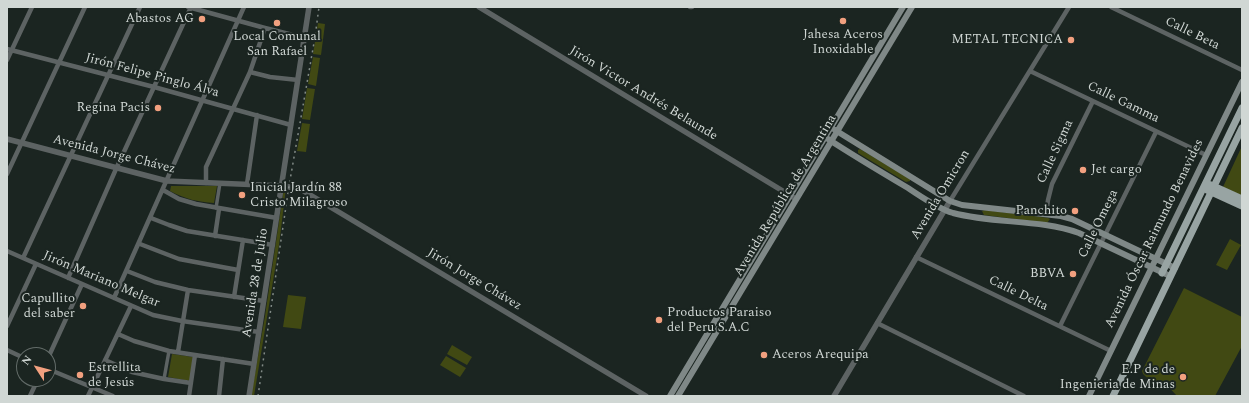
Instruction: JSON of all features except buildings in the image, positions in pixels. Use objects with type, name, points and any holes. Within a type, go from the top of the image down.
[{"type":"main road","name":"Avenida República de Argentina","points":[[670,396],[903,7]]},
{"type":"main road","name":"Avenida República de Argentina","points":[[678,396],[912,7]]},
{"type":"main road","points":[[884,38],[891,42]]},
{"type":"main road","name":"Avenida Óscar Raimundo Benavides","points":[[1089,396],[1242,82]]},
{"type":"main road","name":"Avenida Óscar Raimundo Benavides","points":[[1162,273],[1242,108]]},
{"type":"main road","points":[[831,127],[950,201],[962,205],[1046,214],[1072,219],[1175,268]]},
{"type":"main road","points":[[1116,395],[1170,276],[1242,128]]},
{"type":"main road","points":[[825,138],[945,210],[959,214],[1057,227],[1079,233],[1170,276]]},
{"type":"main road","points":[[853,155],[859,145]]},
{"type":"main road","points":[[1205,185],[1242,206]]},
{"type":"main road","points":[[1213,189],[1242,199]]},
{"type":"main road","points":[[929,201],[934,192]]},
{"type":"main road","points":[[979,217],[980,207]]},
{"type":"main road","points":[[729,297],[735,301]]},
{"type":"street","points":[[7,60],[9,49],[32,7]]},
{"type":"street","points":[[7,174],[85,7]]},
{"type":"street","points":[[23,258],[140,7]]},
{"type":"street","points":[[68,278],[116,168],[190,7],[305,38]]},
{"type":"street","points":[[114,298],[140,244],[244,7]]},
{"type":"street","name":"Avenida 28 de Julio","points":[[250,396],[309,7]]},
{"type":"street","name":"Jirón Victor Andrés Belaunde","points":[[479,7],[796,199]]},
{"type":"street","name":"Avenida Omicron","points":[[834,396],[916,257],[1069,7]]},
{"type":"street","name":"Calle Beta","points":[[1111,7],[1242,70]]},
{"type":"street","points":[[206,183],[206,168],[250,72],[265,28]]},
{"type":"street","name":"Jirón Felipe Pinglo Álva","points":[[9,49],[203,100],[291,125]]},
{"type":"street","name":"Calle Gamma","points":[[1030,70],[1206,155]]},
{"type":"street","points":[[250,72],[270,77],[298,80]]},
{"type":"street","name":"Calle Sigma","points":[[1046,214],[1052,184],[1093,101]]},
{"type":"street","points":[[248,184],[257,115]]},
{"type":"street","name":"Calle Omega","points":[[1060,326],[1156,132]]},
{"type":"street","name":"Avenida Jorge Chávez","points":[[7,139],[167,182],[289,186]]},
{"type":"street","points":[[215,236],[220,183]]},
{"type":"street","name":"Jirón Jorge Chávez","points":[[289,186],[312,194],[646,396]]},
{"type":"street","points":[[163,190],[185,201],[277,218]]},
{"type":"street","points":[[151,218],[178,229],[273,245]]},
{"type":"street","points":[[234,297],[243,240]]},
{"type":"street","points":[[140,244],[179,259],[238,270]]},
{"type":"street","name":"Jirón Mariano Melgar","points":[[7,251],[153,315],[182,321],[259,332]]},
{"type":"street","name":"Calle Delta","points":[[916,257],[1111,351]]},
{"type":"street","points":[[7,326],[36,264]]},
{"type":"street","points":[[127,271],[155,282],[188,290],[264,302]]},
{"type":"street","points":[[53,347],[82,284]]},
{"type":"street","points":[[178,352],[188,290]]},
{"type":"street","points":[[88,396],[131,306]]},
{"type":"street","points":[[877,323],[1024,396]]},
{"type":"street","points":[[118,334],[141,343],[169,351],[254,364]]},
{"type":"street","points":[[164,379],[169,351]]},
{"type":"street","points":[[189,396],[195,355]]},
{"type":"street","points":[[219,396],[223,359]]},
{"type":"street","points":[[105,360],[132,372],[191,383]]},
{"type":"street","points":[[56,372],[113,396]]},
{"type":"green space","points":[[318,23],[325,24],[321,55],[313,54]]},
{"type":"green space","points":[[313,57],[320,58],[316,86],[308,84]]},
{"type":"green space","points":[[307,88],[315,89],[310,120],[302,119]]},
{"type":"green space","points":[[302,123],[310,124],[306,152],[297,151]]},
{"type":"green space","points":[[1242,146],[1242,196],[1223,187]]},
{"type":"green space","points":[[860,149],[910,179],[910,181],[906,182],[858,153],[858,150]]},
{"type":"green space","points":[[171,186],[217,186],[214,203],[186,198],[170,191]]},
{"type":"green space","points":[[284,188],[286,188],[279,245],[254,396],[251,396],[265,316]]},
{"type":"green space","points":[[985,210],[1050,219],[1047,223],[984,215],[982,211]]},
{"type":"green space","points":[[1230,239],[1241,245],[1227,270],[1216,265]]},
{"type":"green space","points":[[1184,288],[1242,317],[1242,346],[1215,396],[1177,396],[1163,381],[1157,387],[1143,374],[1142,371]]},
{"type":"green space","points":[[288,295],[306,297],[301,329],[283,327]]},
{"type":"green space","points":[[452,345],[472,357],[467,365],[447,354]]},
{"type":"green space","points":[[172,354],[193,357],[190,381],[168,377]]},
{"type":"green space","points":[[446,356],[466,368],[460,377],[440,365]]},
{"type":"railway","points":[[258,396],[289,186],[319,7]]},
{"type":"place","name":"Abastos AG","points":[[202,19]]},
{"type":"place","name":"Jahesa Aceros Inoxidable","points":[[843,21]]},
{"type":"place","name":"Local Comunal San Rafael","points":[[277,23]]},
{"type":"place","name":"METAL TECNICA","points":[[1071,40]]},
{"type":"place","name":"Regina Pacis","points":[[158,108]]},
{"type":"place","name":"Jet cargo","points":[[1083,170]]},
{"type":"place","name":"Inicial Jardín 88 Cristo Milagroso","points":[[242,195]]},
{"type":"place","name":"Panchito","points":[[1075,211]]},
{"type":"place","name":"BBVA","points":[[1073,274]]},
{"type":"place","name":"Capullito del saber","points":[[83,306]]},
{"type":"place","name":"Productos Paraiso del Peru S.A.C","points":[[659,320]]},
{"type":"place","name":"Aceros Arequipa","points":[[764,355]]},
{"type":"place","name":"Estrellita de Jesús","points":[[80,375]]},
{"type":"place","name":"E.P de de Ingenieria de Minas","points":[[1183,377]]}]
